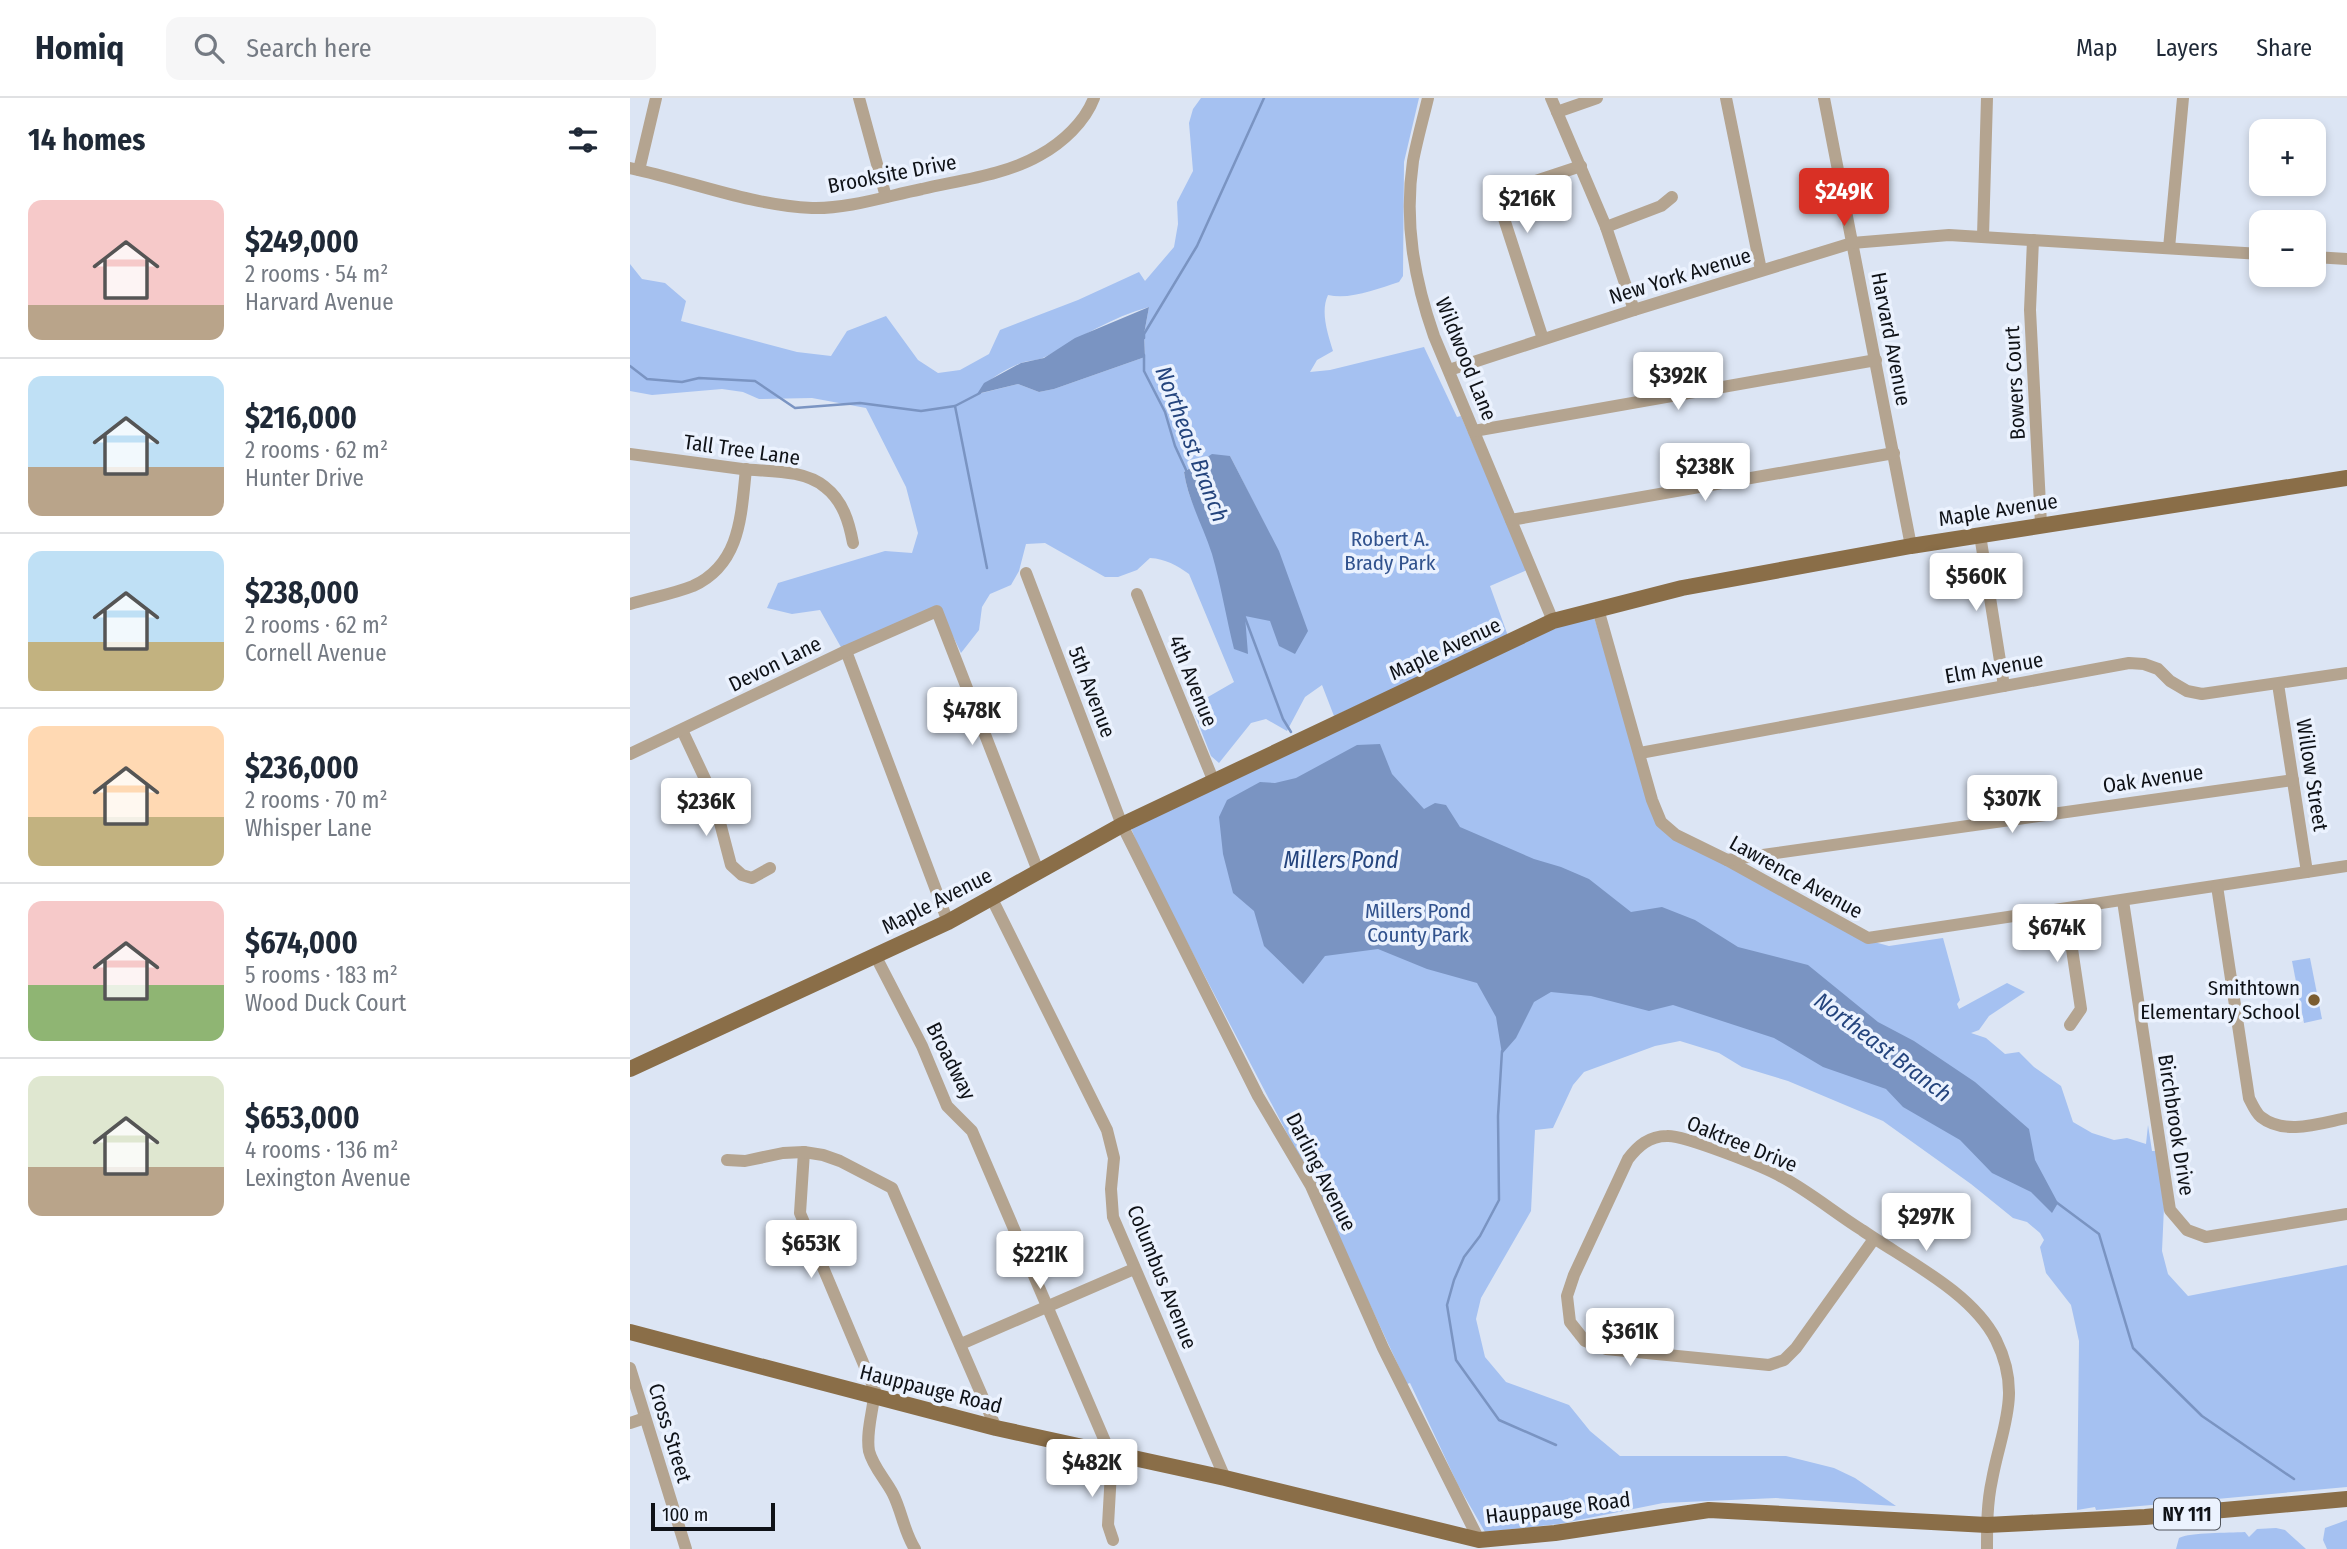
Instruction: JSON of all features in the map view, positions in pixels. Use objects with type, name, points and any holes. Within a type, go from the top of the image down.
[{"type":"main road","name":"Maple Avenue","points":[[630,1069],[948,922],[1122,825],[1553,621],[1682,587],[2041,524],[2347,478]]},
{"type":"main road","name":"Hauppauge Road","points":[[630,1332],[996,1428],[1225,1478],[1479,1540],[1555,1533],[1709,1510],[1987,1525],[2145,1517],[2347,1499]]},
{"type":"street","points":[[634,169],[656,98]]},
{"type":"street","points":[[859,98],[886,197]]},
{"type":"street","name":"Brooksite Drive","points":[[634,169],[763,203],[814,208],[886,197],[1013,167],[1040,155],[1064,139],[1079,123],[1094,98]]},
{"type":"street","name":"Wildwood Lane","points":[[1428,98],[1413,163],[1410,228],[1420,297],[1553,621]]},
{"type":"street","points":[[1550,98],[1606,226],[1634,310]]},
{"type":"street","points":[[1557,112],[1597,98]]},
{"type":"street","points":[[1726,98],[1761,270]]},
{"type":"street","name":"Harvard Avenue","points":[[1824,98],[1911,546]]},
{"type":"street","points":[[1983,236],[1987,98]]},
{"type":"street","points":[[2169,248],[2183,98]]},
{"type":"street","points":[[1543,339],[1496,194],[1581,166]]},
{"type":"street","points":[[1606,226],[1661,206],[1672,197]]},
{"type":"street","name":"New York Avenue","points":[[1449,370],[1852,243],[1926,236],[1983,236],[2249,253]]},
{"type":"street","name":"Bowers Court","points":[[2033,240],[2030,310],[2041,524]]},
{"type":"street","points":[[2326,258],[2347,259]]},
{"type":"street","points":[[1474,431],[1876,360]]},
{"type":"street","points":[[1511,520],[1894,453]]},
{"type":"street","name":"Tall Tree Lane","points":[[630,454],[780,472],[807,478],[825,486],[841,503],[853,543]]},
{"type":"street","points":[[630,604],[694,585],[721,567],[736,540],[746,470]]},
{"type":"street","points":[[1980,535],[2004,686]]},
{"type":"street","name":"5th Avenue","points":[[1026,573],[1122,825]]},
{"type":"street","name":"4th Avenue","points":[[1137,594],[1214,782]]},
{"type":"street","name":"Lawrence Avenue","points":[[1598,609],[1652,800],[1661,822],[1676,835],[1868,938],[2347,866]]},
{"type":"street","name":"Devon Lane","points":[[630,754],[846,651],[937,611],[1038,872]]},
{"type":"street","points":[[846,651],[948,922]]},
{"type":"street","name":"Elm Avenue","points":[[1640,753],[2129,663],[2158,669],[2170,681],[2187,691],[2202,694],[2347,673]]},
{"type":"street","name":"Willow Street","points":[[2278,684],[2307,872]]},
{"type":"street","points":[[682,730],[713,796],[731,865],[751,877],[770,868]]},
{"type":"street","name":"Oak Avenue","points":[[1727,860],[2293,779]]},
{"type":"street","name":"Darling Avenue","points":[[1122,825],[1258,1096],[1311,1186],[1383,1348],[1479,1540]]},
{"type":"street","points":[[2217,886],[2249,1098],[2260,1117],[2282,1127],[2300,1127],[2347,1118]]},
{"type":"street","name":"Columbus Avenue","points":[[992,899],[1107,1130],[1114,1158],[1111,1189],[1113,1217],[1225,1478]]},
{"type":"street","name":"Birchbrook Drive","points":[[2123,901],[2170,1210],[2187,1230],[2206,1237],[2347,1214]]},
{"type":"street","points":[[2066,909],[2081,1009],[2070,1025]]},
{"type":"street","name":"Broadway","points":[[876,955],[922,1046],[947,1106],[972,1131],[1111,1454]]},
{"type":"street","name":"Oaktree Drive","points":[[1874,1239],[1817,1320],[1784,1360],[1769,1365],[1606,1349],[1585,1341],[1570,1322],[1567,1296],[1574,1275],[1628,1159],[1637,1146],[1650,1139],[1667,1136],[1684,1138],[1781,1176],[1949,1288],[1979,1315],[1997,1341],[2009,1379],[2008,1418],[1992,1477],[1987,1549]]},
{"type":"street","points":[[804,1152],[800,1213],[876,1398],[870,1424],[869,1450],[874,1465],[894,1496],[907,1537],[915,1549]]},
{"type":"street","points":[[727,1160],[745,1161],[783,1153],[823,1155],[892,1188],[996,1428]]},
{"type":"street","points":[[961,1344],[1134,1269]]},
{"type":"street","name":"Cross Street","points":[[630,1368],[686,1549]]},
{"type":"street","points":[[630,1423],[645,1418]]},
{"type":"street","points":[[1111,1454],[1108,1525],[1113,1540]]},
{"type":"green space","name":"Robert A. Brady Park","points":[[1201,98],[1419,98],[1404,162],[1403,276],[1399,282],[1364,293],[1328,295],[1325,316],[1333,351],[1317,360],[1310,372],[1330,370],[1424,347],[1457,417],[1461,416],[1527,570],[1490,586],[1508,636],[1334,716],[1322,685],[1305,697],[1287,731],[1266,719],[1251,723],[1219,763],[1211,756],[1195,715],[1201,701],[1234,682],[1189,574],[1166,561],[1150,558],[1137,570],[1118,577],[1105,577],[1045,543],[1026,544],[1019,571],[1011,585],[990,594],[982,607],[979,630],[961,653],[938,605],[842,649],[820,610],[792,614],[767,608],[778,583],[885,551],[912,553],[918,533],[906,487],[866,408],[812,398],[759,399],[743,392],[722,389],[652,395],[630,391],[630,264],[642,279],[665,283],[686,301],[681,321],[797,352],[831,356],[847,331],[886,316],[918,360],[938,373],[960,370],[989,354],[1000,330],[1078,300],[1139,272],[1145,281],[1174,247],[1178,224],[1177,202],[1193,171],[1189,123],[1193,109]],"holes":[[[1149,307],[1144,334],[1145,357],[1054,389],[1039,392],[1018,384],[978,394],[991,380],[1009,368],[1044,358],[1109,322]],[[1230,456],[1265,525],[1273,545],[1206,529],[1195,509],[1184,472]]]},
{"type":"green space","name":"Millers Pond County Park","points":[[1594,617],[1657,825],[1863,939],[1889,946],[1943,938],[1960,1000],[1957,1004],[1959,1009],[2007,983],[2025,992],[1989,1016],[1979,1030],[1971,1033],[1986,1038],[2005,1054],[2019,1052],[2034,1067],[2061,1086],[2073,1122],[2092,1133],[2114,1140],[2127,1138],[2146,1144],[2148,1125],[2152,1151],[2156,1151],[2164,1207],[2162,1251],[2168,1274],[2188,1296],[2347,1265],[2347,1487],[2077,1510],[2079,1341],[2071,1305],[2046,1273],[2040,1247],[2044,1240],[2040,1233],[2027,1222],[2013,1218],[1971,1184],[1883,1121],[1788,1081],[1742,1067],[1719,1053],[1680,1041],[1655,1046],[1584,1072],[1573,1085],[1553,1128],[1535,1130],[1531,1211],[1481,1298],[1476,1319],[1485,1357],[1506,1382],[1569,1405],[1590,1431],[1620,1456],[1786,1456],[1834,1468],[1855,1478],[1896,1506],[1776,1498],[1663,1503],[1559,1524],[1485,1532],[1458,1485],[1410,1383],[1407,1384],[1314,1185],[1142,856],[1131,828],[1554,627]]},
{"type":"green space","points":[[2310,958],[2322,1019],[2304,1023],[2292,961]]},
{"type":"green space","points":[[2347,1520],[2347,1549],[2327,1549],[2323,1540],[2325,1528]]},
{"type":"green space","points":[[2257,1529],[2285,1530],[2306,1549],[2176,1549],[2179,1538],[2185,1536],[2245,1532],[2249,1537]]},
{"type":"water","points":[[1149,307],[1144,334],[1145,357],[1054,389],[1039,392],[1018,384],[977,394],[984,383],[1021,363],[1044,358],[1075,338]]},
{"type":"water","points":[[1212,454],[1230,456],[1279,551],[1308,631],[1295,654],[1279,646],[1270,621],[1245,616],[1248,654],[1234,649],[1212,554],[1192,503],[1184,472]]},
{"type":"water","name":"Millers Pond","points":[[1380,744],[1392,774],[1424,809],[1435,803],[1446,805],[1460,827],[1589,879],[1631,912],[1662,907],[1695,920],[1738,947],[1808,965],[1878,1022],[1914,1041],[1975,1082],[2029,1129],[2035,1160],[2058,1203],[2052,1213],[2031,1192],[1992,1173],[1960,1140],[1903,1107],[1886,1089],[1823,1067],[1774,1038],[1673,1005],[1649,1011],[1591,996],[1551,992],[1534,1002],[1516,1038],[1502,1054],[1496,1017],[1477,983],[1427,969],[1378,949],[1325,956],[1303,984],[1264,946],[1254,911],[1233,893],[1223,854],[1219,817],[1227,800],[1260,782],[1275,783],[1296,778],[1357,745]]},
{"type":"waterway","name":"Northeast Branch","points":[[1144,338],[1197,246],[1264,98]]},
{"type":"waterway","name":"Northeast Branch","points":[[1144,355],[1144,371],[1165,412],[1175,446],[1187,472]]},
{"type":"waterway","points":[[630,366],[647,379],[682,382],[699,378],[755,381],[795,408],[860,403],[921,411],[955,406]]},
{"type":"waterway","points":[[980,393],[955,406],[987,568]]},
{"type":"waterway","name":"Northeast Branch","points":[[1244,615],[1283,719],[1291,732]]},
{"type":"waterway","points":[[1502,1051],[1498,1116],[1499,1200],[1480,1236],[1464,1257],[1447,1305],[1456,1360],[1499,1420],[1556,1445]]},
{"type":"waterway","name":"Northeast Branch","points":[[2056,1202],[2099,1234],[2133,1348],[2202,1416],[2294,1479]]},
{"type":"place","name":"Smithtown Elementary School","points":[[2314,1000]]}]
